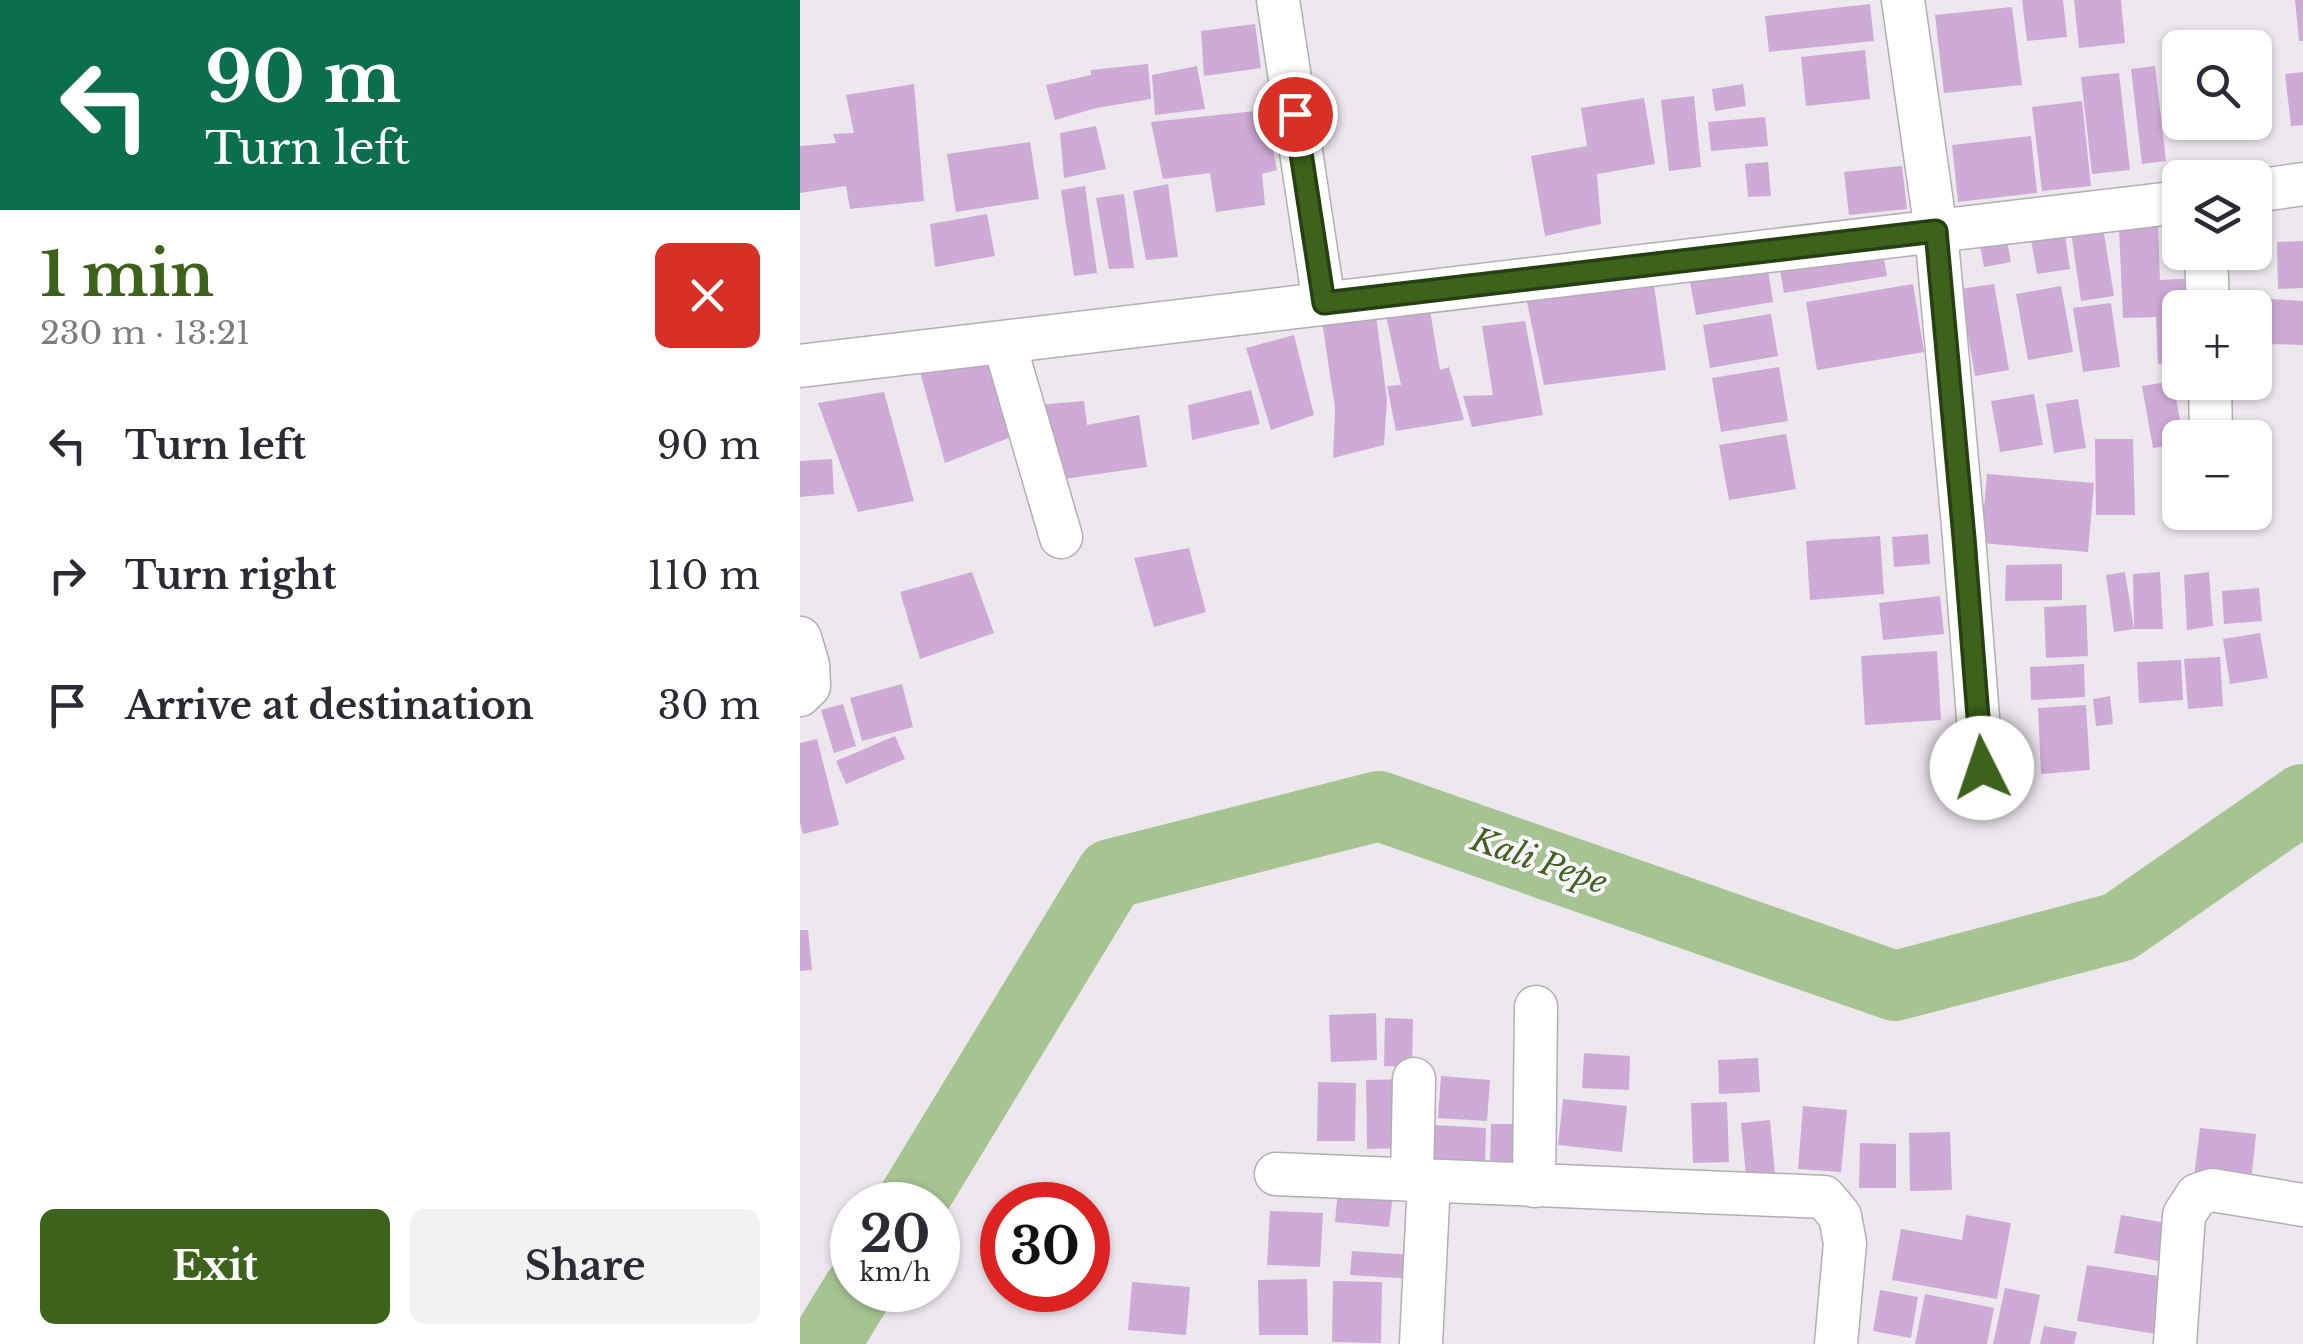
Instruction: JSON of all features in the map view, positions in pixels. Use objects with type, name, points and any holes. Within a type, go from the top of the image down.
[{"type":"street","points":[[1278,0],[1324,303]]},
{"type":"street","points":[[1903,0],[1936,231],[1982,768]]},
{"type":"street","points":[[2272,189],[2303,184]]},
{"type":"street","points":[[800,366],[2162,204]]},
{"type":"street","points":[[1004,342],[1060,536]]},
{"type":"street","points":[[800,638],[809,686],[800,695]]},
{"type":"street","points":[[1534,1186],[1536,1008]]},
{"type":"street","points":[[1414,1078],[1420,1181],[1421,1344]]},
{"type":"street","points":[[1276,1174],[1824,1197],[1840,1216],[1845,1243],[1836,1344]]},
{"type":"street","points":[[2175,1344],[2184,1216],[2197,1195],[2212,1190],[2303,1205]]},
{"type":"building","points":[[2022,0],[2063,0],[2067,37],[2027,41]]},
{"type":"building","points":[[2074,0],[2121,0],[2125,43],[2079,48]]},
{"type":"building","points":[[2295,0],[2303,0],[2303,41],[2299,41]]},
{"type":"building","points":[[1870,4],[1874,41],[1769,52],[1765,16]]},
{"type":"building","points":[[2012,7],[2022,85],[1944,93],[1935,15]]},
{"type":"building","points":[[1255,24],[1261,68],[1204,76],[1201,31]]},
{"type":"building","points":[[1865,50],[1870,99],[1806,106],[1801,57]]},
{"type":"building","points":[[1148,64],[1151,99],[1055,120],[1046,85],[1091,75],[1091,70]]},
{"type":"building","points":[[1197,66],[1205,109],[1155,115],[1152,75]]},
{"type":"building","points":[[2155,66],[2166,160],[2162,162],[2142,164],[2131,69]]},
{"type":"building","points":[[2303,72],[2303,125],[2291,126],[2285,74]]},
{"type":"building","points":[[2119,73],[2130,170],[2092,174],[2081,77]]},
{"type":"building","points":[[914,84],[924,201],[850,209],[846,186],[800,193],[800,146],[836,143],[833,134],[854,133],[846,95]]},
{"type":"building","points":[[1743,84],[1746,106],[1715,111],[1712,89]]},
{"type":"building","points":[[1694,96],[1701,167],[1669,171],[1661,100]]},
{"type":"building","points":[[1644,98],[1655,164],[1597,174],[1601,224],[1545,236],[1531,156],[1587,146],[1581,108]]},
{"type":"building","points":[[2082,101],[2091,186],[2042,191],[2032,107]]},
{"type":"building","points":[[1265,110],[1277,170],[1262,174],[1265,205],[1216,212],[1210,173],[1163,179],[1151,122]]},
{"type":"building","points":[[1765,117],[1768,146],[1711,151],[1708,122]]},
{"type":"building","points":[[1096,126],[1106,169],[1064,178],[1060,133]]},
{"type":"building","points":[[2031,136],[2037,193],[1958,202],[1952,145]]},
{"type":"building","points":[[1030,142],[1039,199],[956,212],[947,154]]},
{"type":"building","points":[[1768,162],[1771,196],[1748,197],[1745,164]]},
{"type":"building","points":[[1902,166],[1907,209],[1849,215],[1844,172]]},
{"type":"building","points":[[1168,184],[1178,257],[1146,260],[1133,191]]},
{"type":"building","points":[[1085,186],[1097,273],[1074,276],[1061,190]]},
{"type":"building","points":[[1124,194],[1134,268],[1109,269],[1096,198]]},
{"type":"building","points":[[987,214],[995,256],[935,267],[930,224]]},
{"type":"building","points":[[2158,226],[2160,280],[2198,278],[2198,290],[2162,290],[2162,364],[2158,364],[2156,317],[2123,318],[2119,228]]},
{"type":"building","points":[[2103,227],[2114,296],[2081,301],[2071,232]]},
{"type":"building","points":[[2064,228],[2070,269],[2037,274],[2030,234]]},
{"type":"building","points":[[2005,230],[2011,262],[1984,267],[1978,235]]},
{"type":"building","points":[[1881,241],[1887,276],[1784,293],[1778,259]]},
{"type":"building","points":[[2303,241],[2303,288],[2278,289],[2277,242]]},
{"type":"building","points":[[1767,263],[1773,302],[1696,315],[1689,276]]},
{"type":"building","points":[[1913,284],[1924,352],[1817,370],[1806,302]]},
{"type":"building","points":[[1994,284],[2009,370],[1975,376],[1960,289]]},
{"type":"building","points":[[1654,285],[1666,370],[1544,385],[1527,302]]},
{"type":"building","points":[[2061,286],[2073,352],[2028,360],[2016,294]]},
{"type":"building","points":[[1428,299],[1440,370],[1449,367],[1464,420],[1396,431],[1387,386],[1401,385],[1384,306]]},
{"type":"building","points":[[2272,299],[2303,301],[2303,345],[2272,344]]},
{"type":"building","points":[[2111,303],[2120,367],[2083,372],[2073,308]]},
{"type":"building","points":[[1771,314],[1778,356],[1710,368],[1703,325]]},
{"type":"building","points":[[1321,315],[1376,315],[1387,400],[1384,445],[1333,458],[1335,408]]},
{"type":"building","points":[[1525,321],[1543,415],[1472,427],[1463,396],[1493,395],[1482,326]]},
{"type":"building","points":[[1294,335],[1314,415],[1271,430],[1246,348]]},
{"type":"building","points":[[999,349],[1026,431],[945,463],[919,368]]},
{"type":"building","points":[[1779,367],[1788,421],[1721,432],[1712,378]]},
{"type":"building","points":[[2162,383],[2162,400],[2176,400],[2180,420],[2162,420],[2162,447],[2153,448],[2142,386]]},
{"type":"building","points":[[1251,390],[1260,424],[1192,440],[1188,405]]},
{"type":"building","points":[[884,392],[914,501],[858,512],[818,403]]},
{"type":"building","points":[[2034,394],[2043,445],[2000,452],[1991,401]]},
{"type":"building","points":[[2078,399],[2086,448],[2054,453],[2046,404]]},
{"type":"building","points":[[1084,401],[1087,425],[1139,415],[1147,467],[1050,481],[1037,405]]},
{"type":"building","points":[[1786,434],[1796,489],[1729,500],[1719,445]]},
{"type":"building","points":[[2095,439],[2133,439],[2135,515],[2096,515]]},
{"type":"building","points":[[832,459],[834,494],[800,497],[800,461]]},
{"type":"building","points":[[1987,474],[2094,483],[2088,552],[1981,543]]},
{"type":"building","points":[[1928,534],[1930,564],[1894,567],[1892,537]]},
{"type":"building","points":[[1880,536],[1884,594],[1810,600],[1806,541]]},
{"type":"building","points":[[1189,548],[1206,612],[1154,627],[1134,558]]},
{"type":"building","points":[[2062,564],[2062,600],[2005,601],[2006,565]]},
{"type":"building","points":[[972,572],[994,633],[920,659],[900,592]]},
{"type":"building","points":[[2125,572],[2134,629],[2114,632],[2106,575]]},
{"type":"building","points":[[2160,572],[2163,629],[2134,629],[2133,574]]},
{"type":"building","points":[[2209,572],[2213,626],[2187,630],[2184,575]]},
{"type":"building","points":[[2259,588],[2262,621],[2224,624],[2222,591]]},
{"type":"building","points":[[1940,596],[1944,634],[1883,640],[1879,603]]},
{"type":"building","points":[[2086,605],[2088,656],[2046,658],[2044,607]]},
{"type":"building","points":[[2260,633],[2268,678],[2230,684],[2223,639]]},
{"type":"building","points":[[1937,651],[1941,720],[1865,725],[1861,656]]},
{"type":"building","points":[[2220,657],[2223,706],[2188,709],[2184,659]]},
{"type":"building","points":[[2181,660],[2183,700],[2139,703],[2137,662]]},
{"type":"building","points":[[2084,664],[2085,697],[2031,700],[2030,667]]},
{"type":"building","points":[[902,684],[913,727],[862,741],[850,698]]},
{"type":"building","points":[[2110,696],[2113,724],[2096,726],[2093,699]]},
{"type":"building","points":[[843,704],[856,746],[834,753],[821,710]]},
{"type":"building","points":[[2086,705],[2090,770],[2041,774],[2038,708]]},
{"type":"building","points":[[895,736],[905,759],[846,784],[836,761]]},
{"type":"building","points":[[817,739],[839,825],[803,834],[800,743]]},
{"type":"building","points":[[800,930],[808,930],[812,970],[800,971]]},
{"type":"building","points":[[1376,1013],[1377,1060],[1331,1062],[1329,1015]]},
{"type":"building","points":[[1385,1018],[1413,1019],[1412,1067],[1384,1066]]},
{"type":"building","points":[[1584,1053],[1630,1056],[1629,1090],[1582,1088]]},
{"type":"building","points":[[1758,1058],[1760,1092],[1719,1094],[1718,1060]]},
{"type":"building","points":[[1441,1076],[1490,1080],[1487,1121],[1438,1118]]},
{"type":"building","points":[[1409,1079],[1410,1148],[1367,1149],[1366,1080]]},
{"type":"building","points":[[1318,1082],[1356,1083],[1355,1141],[1317,1141]]},
{"type":"building","points":[[1563,1099],[1627,1106],[1622,1152],[1558,1145]]},
{"type":"building","points":[[1727,1102],[1729,1162],[1693,1163],[1691,1103]]},
{"type":"building","points":[[1803,1106],[1847,1110],[1841,1172],[1798,1169]]},
{"type":"building","points":[[1770,1120],[1775,1174],[1746,1176],[1741,1123]]},
{"type":"building","points":[[1491,1124],[1530,1124],[1529,1169],[1490,1168]]},
{"type":"building","points":[[1433,1125],[1486,1128],[1485,1163],[1432,1160]]},
{"type":"building","points":[[2200,1128],[2256,1134],[2250,1191],[2193,1185]]},
{"type":"building","points":[[1950,1132],[1952,1190],[1910,1191],[1909,1133]]},
{"type":"building","points":[[1860,1143],[1896,1144],[1896,1188],[1859,1188]]},
{"type":"building","points":[[1338,1190],[1393,1195],[1389,1227],[1335,1222]]},
{"type":"building","points":[[1270,1211],[1323,1213],[1320,1267],[1267,1265]]},
{"type":"building","points":[[1966,1215],[2011,1223],[1997,1299],[1892,1280],[1901,1229],[1962,1240]]},
{"type":"building","points":[[2121,1215],[2178,1225],[2170,1263],[2114,1253]]},
{"type":"building","points":[[1352,1251],[1414,1255],[1413,1279],[1350,1275]]},
{"type":"building","points":[[2087,1265],[2165,1277],[2156,1334],[2077,1321]]},
{"type":"building","points":[[1307,1279],[1308,1335],[1259,1335],[1258,1280]]},
{"type":"building","points":[[1333,1281],[1382,1282],[1381,1343],[1332,1342]]},
{"type":"building","points":[[1132,1282],[1190,1287],[1186,1335],[1128,1330]]},
{"type":"building","points":[[2005,1288],[2040,1295],[2030,1344],[1993,1344]]},
{"type":"building","points":[[1880,1290],[1918,1297],[1911,1338],[1873,1331]]},
{"type":"building","points":[[1925,1294],[1994,1308],[1987,1344],[1915,1344]]},
{"type":"building","points":[[2044,1326],[2077,1332],[2074,1344],[2040,1344]]},
{"type":"waterway","name":"Kali Pepe","points":[[924,1182],[1111,874],[1379,806],[1895,986],[2119,927],[2303,799]]},
{"type":"waterway","name":"Kali Pepe","points":[[825,1344],[845,1312]]},
{"type":"route","points":[[1295,114],[1324,303],[1936,231],[1982,768]]}]
